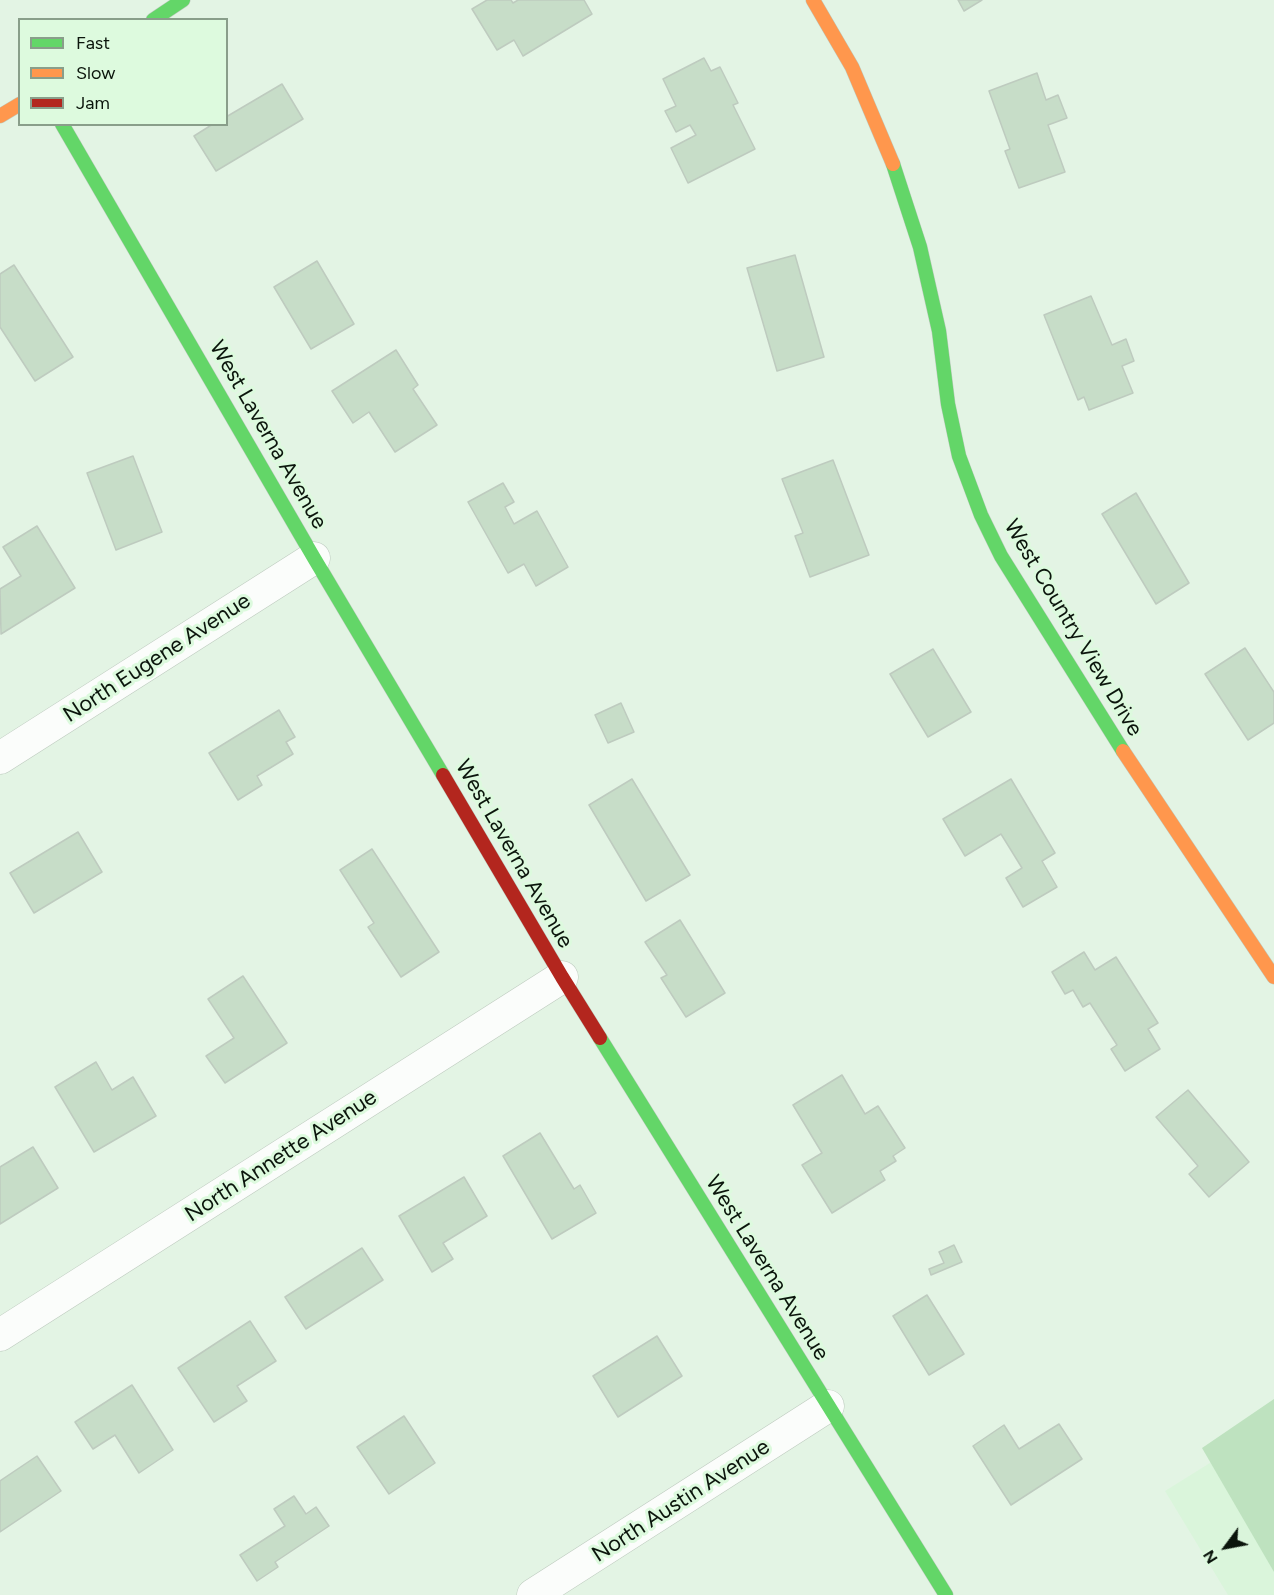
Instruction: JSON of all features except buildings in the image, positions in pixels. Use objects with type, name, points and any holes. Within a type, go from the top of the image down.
[{"type":"street","points":[[156,18],[183,0]]},
{"type":"street","name":"West Country View Drive","points":[[813,0],[852,67],[891,157],[920,247],[939,331],[948,404],[959,456],[981,515],[1001,556],[1121,748],[1274,977]]},
{"type":"street","points":[[0,116],[18,105]]},
{"type":"street","name":"West Laverna Avenue","points":[[63,126],[561,977],[946,1595]]},
{"type":"street","name":"North Eugene Avenue","points":[[0,758],[315,558]]},
{"type":"street","name":"North Annette Avenue","points":[[0,1335],[561,977]]},
{"type":"street","name":"North Austin Avenue","points":[[533,1595],[828,1406]]},
{"type":"shaded area","points":[[1274,1399],[1274,1572],[1202,1448]]},
{"type":"shaded area","points":[[1274,1423],[1274,1595],[1228,1595],[1165,1491]]},
{"type":"traffic: fast","points":[[156,18],[183,0]]},
{"type":"traffic: fast","points":[[63,126],[443,775]]},
{"type":"traffic: fast","points":[[893,164],[920,247],[939,331],[948,404],[959,456],[981,515],[1001,556],[1123,751]]},
{"type":"traffic: fast","points":[[600,1038],[946,1595]]},
{"type":"traffic: slow","points":[[813,0],[852,67],[893,164]]},
{"type":"traffic: slow","points":[[0,116],[18,105]]},
{"type":"traffic: slow","points":[[1123,751],[1274,977]]},
{"type":"traffic: jam","points":[[443,775],[600,1038]]}]
